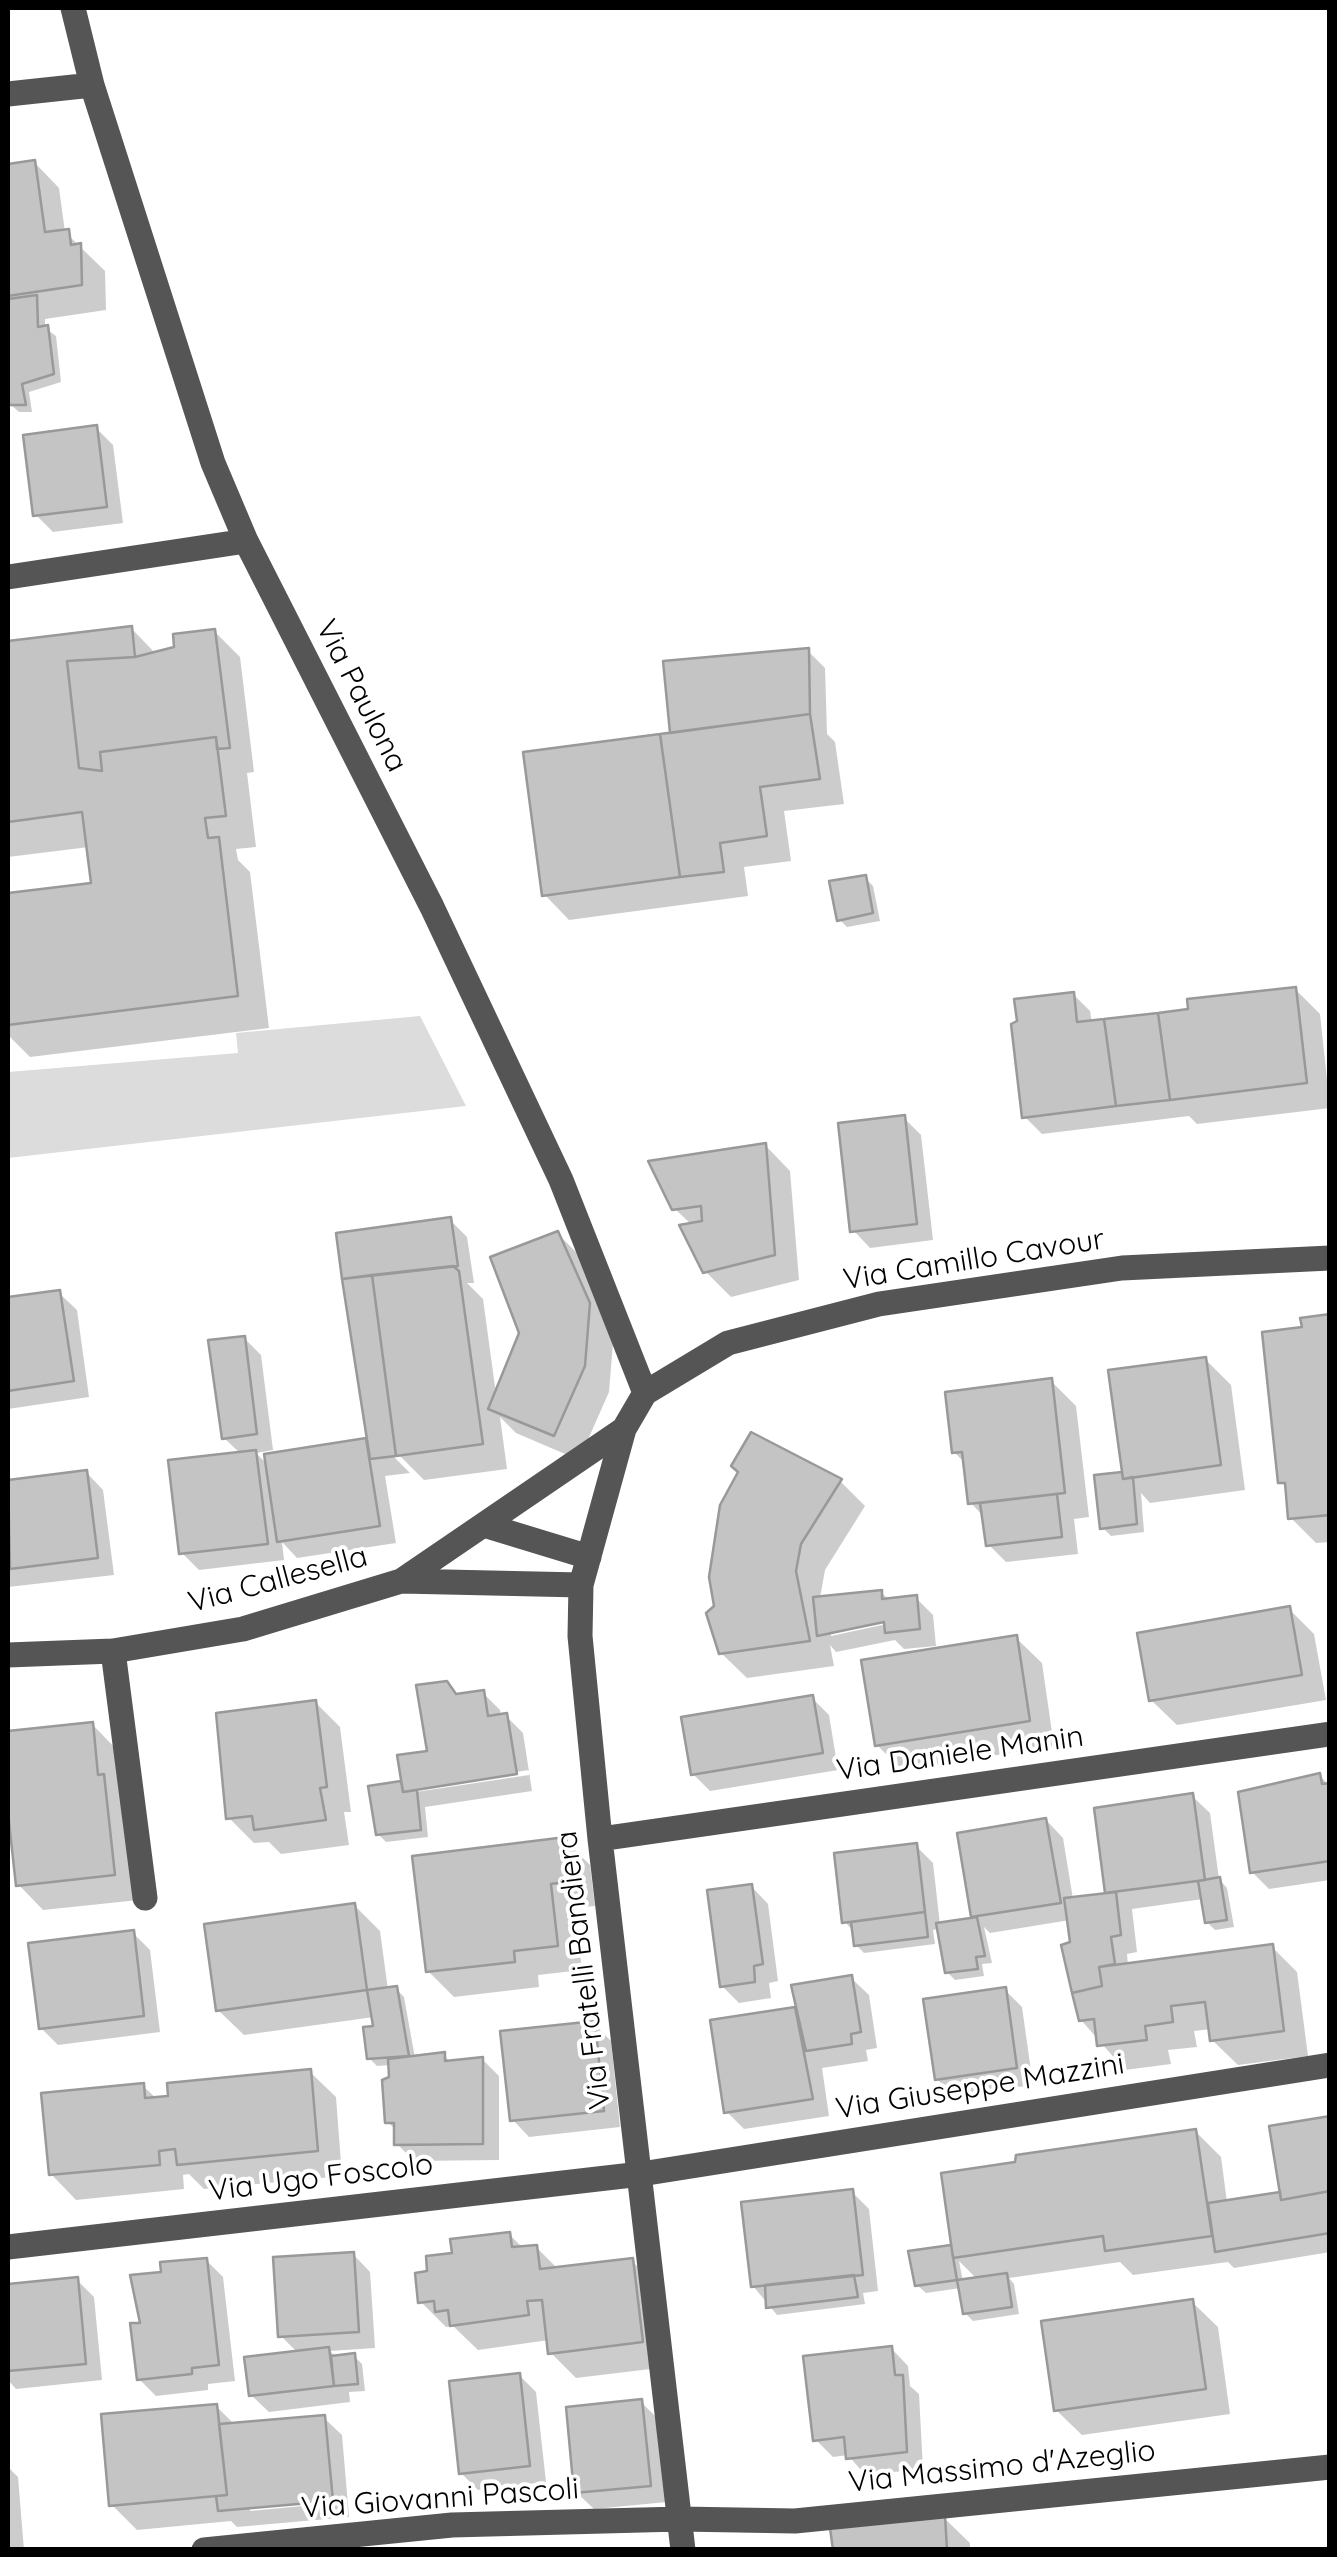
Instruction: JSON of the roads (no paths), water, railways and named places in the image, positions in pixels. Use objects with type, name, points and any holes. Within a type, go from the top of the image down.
[{"type":"street","name":"Via Paulona","points":[[74,8],[92,84],[212,463],[246,541],[432,907],[561,1180],[646,1393]]},
{"type":"street","points":[[8,94],[92,84]]},
{"type":"street","points":[[8,577],[246,541]]},
{"type":"street","name":"Via Camillo Cavour","points":[[646,1393],[728,1343],[879,1304],[1122,1268],[1330,1258]]},
{"type":"street","name":"Via Fratelli Bandiera","points":[[646,1393],[624,1429],[581,1585],[580,1636],[683,2550]]},
{"type":"street","name":"Via Callesella","points":[[401,1582],[624,1429]]},
{"type":"street","points":[[484,1525],[589,1557]]},
{"type":"street","name":"Via Callesella","points":[[8,1654],[113,1651],[244,1629],[401,1582],[581,1585]]},
{"type":"street","points":[[113,1651],[144,1898]]},
{"type":"street","name":"Via Daniele Manin","points":[[600,1839],[1330,1734]]},
{"type":"street","name":"Via Giuseppe Mazzini","points":[[641,2174],[1330,2065]]},
{"type":"street","name":"Via Ugo Foscolo","points":[[8,2247],[641,2174]]},
{"type":"street","name":"Via Massimo d'Azeglio","points":[[680,2519],[795,2520],[1330,2467]]},
{"type":"street","name":"Via Giovanni Pascoli","points":[[204,2550],[452,2525],[680,2519]]}]
